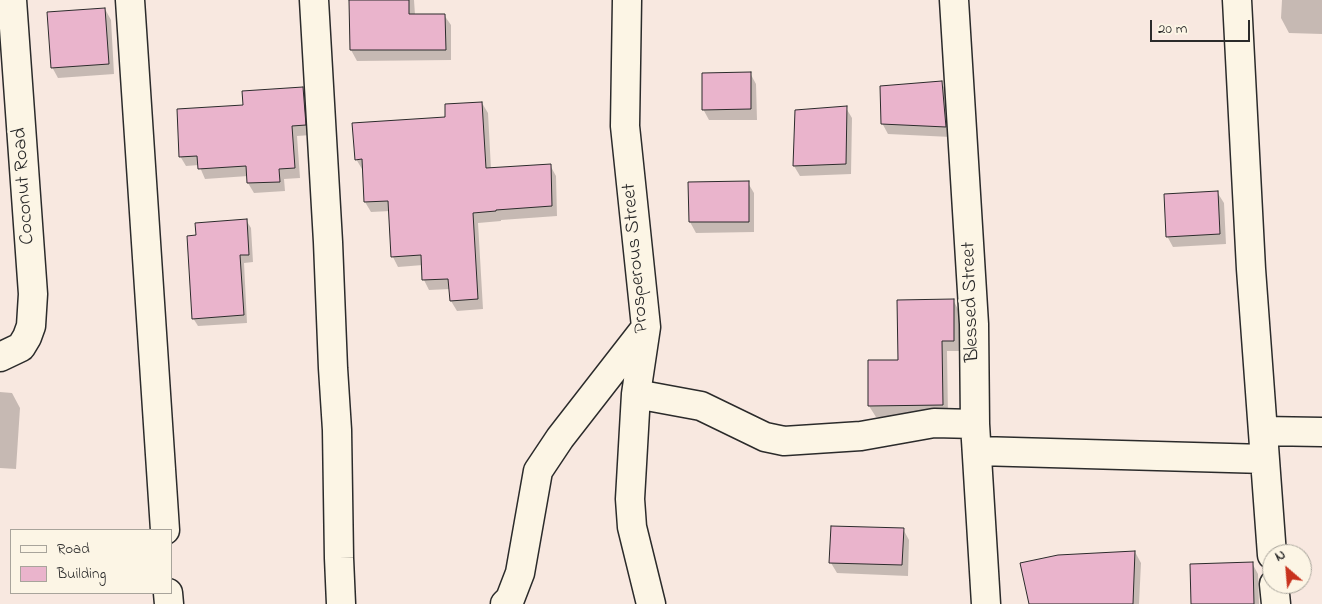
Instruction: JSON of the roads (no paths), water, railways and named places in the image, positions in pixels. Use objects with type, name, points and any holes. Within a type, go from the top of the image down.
[{"type":"street","name":"Coconut Road","points":[[0,357],[21,347],[27,337],[31,326],[33,294],[12,0]]},
{"type":"street","points":[[130,0],[165,529]]},
{"type":"street","points":[[314,0],[337,430],[338,558],[341,604]]},
{"type":"street","name":"Prosperous Street","points":[[627,0],[624,126],[646,327],[636,394],[630,499],[632,527],[651,604]]},
{"type":"street","name":"Blessed Street","points":[[954,0],[974,324],[975,424],[986,604]]},
{"type":"street","points":[[1236,0],[1251,269],[1271,544]]},
{"type":"street","points":[[505,604],[510,599],[520,573],[538,471],[560,438],[646,327]]},
{"type":"street","points":[[636,394],[701,406],[765,437],[784,441],[861,436],[934,423],[975,424]]},
{"type":"street","points":[[1263,431],[1322,432]]},
{"type":"street","points":[[978,451],[1265,459]]}]
